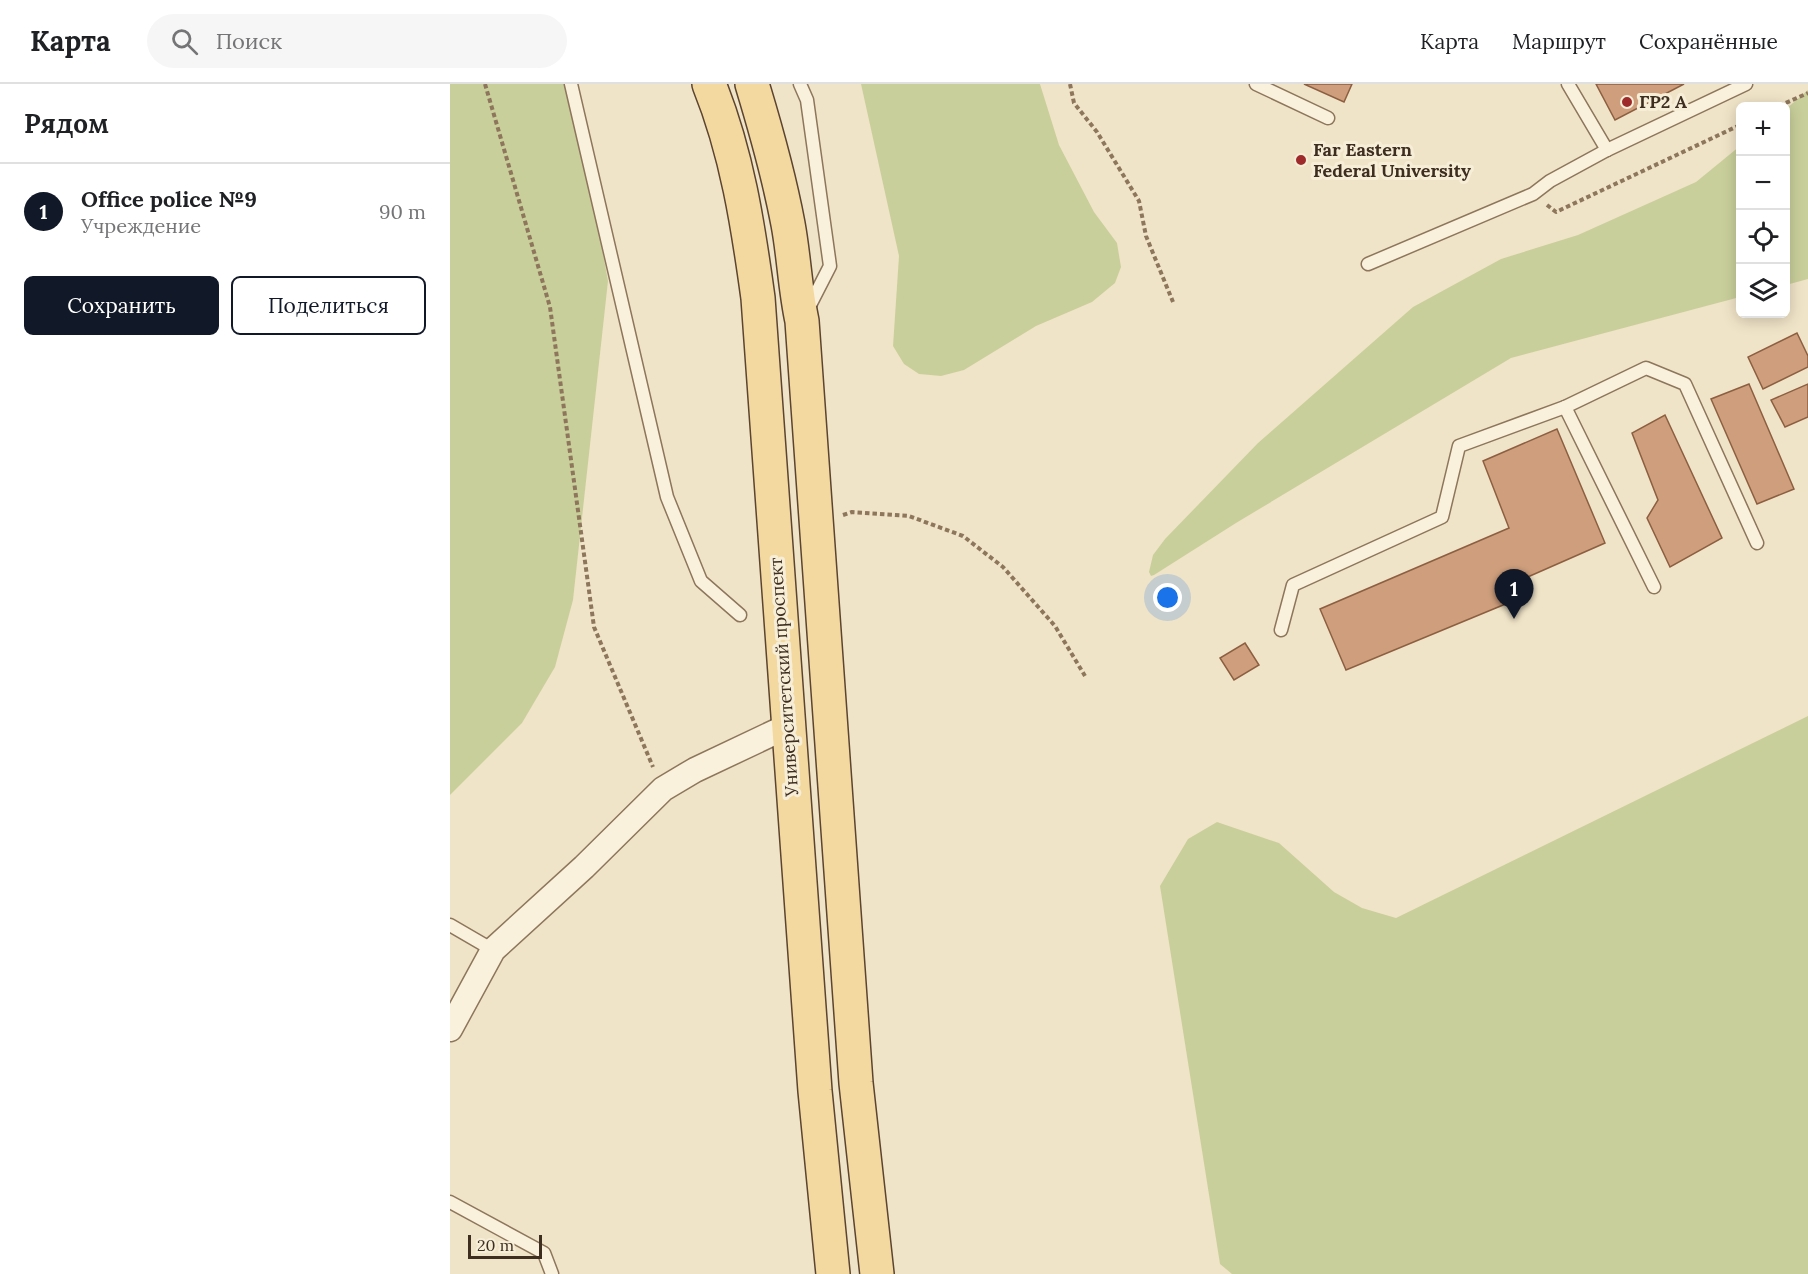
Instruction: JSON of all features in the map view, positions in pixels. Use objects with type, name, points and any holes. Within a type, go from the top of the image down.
[{"type":"main road","name":"Университетский проспект","points":[[710,84],[739,176],[758,298],[814,1091],[833,1274]]},
{"type":"main road","points":[[752,84],[774,158],[784,204],[795,290],[802,321],[856,1083],[879,1271]]},
{"type":"main road","points":[[770,478],[813,463]]},
{"type":"street","points":[[450,1029],[493,950],[584,867],[663,789],[695,770],[788,726]]},
{"type":"lane","points":[[571,84],[667,496],[701,581],[740,615]]},
{"type":"lane","points":[[801,84],[807,100],[830,266],[802,321]]},
{"type":"lane","points":[[1256,84],[1328,118]]},
{"type":"lane","points":[[1568,84],[1607,150]]},
{"type":"lane","points":[[1368,264],[1533,194],[1550,181],[1607,150],[1746,84]]},
{"type":"lane","points":[[1281,630],[1293,585],[1442,517],[1460,446],[1565,407],[1646,368],[1685,384],[1757,543]]},
{"type":"lane","points":[[1565,407],[1654,587]]},
{"type":"lane","points":[[450,925],[493,950]]},
{"type":"lane","points":[[450,1202],[544,1253],[552,1274]]},
{"type":"path","points":[[485,84],[550,307],[594,627],[663,789]]},
{"type":"path","points":[[1070,84],[1074,103],[1097,132],[1139,201],[1146,236],[1173,302]]},
{"type":"path","points":[[1788,102],[1808,93]]},
{"type":"path","points":[[1533,194],[1556,212],[1736,127]]},
{"type":"path","points":[[817,522],[852,512],[909,516],[963,536],[1003,567],[1055,626],[1085,676]]},
{"type":"green space","points":[[450,84],[565,84],[583,142],[608,281],[573,600],[555,667],[522,723],[450,795]]},
{"type":"green space","points":[[861,84],[1040,84],[1059,145],[1094,212],[1117,243],[1121,267],[1115,283],[1092,302],[1036,326],[964,370],[941,376],[919,374],[904,364],[893,346],[899,256]]},
{"type":"green space","points":[[1808,90],[1808,279],[1790,284],[1790,156],[1790,106]]},
{"type":"green space","points":[[1736,149],[1736,298],[1511,358],[1151,576],[1149,572],[1153,555],[1165,539],[1258,443],[1413,307],[1501,259],[1578,235],[1696,182]]},
{"type":"green space","points":[[1808,716],[1808,1274],[1232,1274],[1220,1264],[1160,886],[1188,839],[1217,822],[1279,843],[1334,892],[1362,908],[1396,918]]},
{"type":"building","points":[[1304,84],[1352,84],[1344,102]]},
{"type":"building","name":"ГР2 А","points":[[1596,84],[1684,84],[1615,120]]},
{"type":"building","points":[[1797,333],[1808,356],[1808,367],[1763,389],[1748,357]]},
{"type":"building","points":[[1749,384],[1794,489],[1757,504],[1711,399]]},
{"type":"building","points":[[1808,384],[1808,417],[1785,427],[1771,400]]},
{"type":"building","points":[[1665,415],[1722,538],[1670,567],[1647,518],[1658,500],[1632,433]]},
{"type":"building","points":[[1557,429],[1605,543],[1514,583],[1520,598],[1346,670],[1320,609],[1509,528],[1483,461]]},
{"type":"building","points":[[1245,643],[1259,665],[1234,680],[1220,658]]},
{"type":"place","name":"ГР2 А","points":[[1627,102]]},
{"type":"place","name":"Far Eastern Federal University","points":[[1301,160]]},
{"type":"place","name":"Office police №9","points":[[1514,619]]}]
